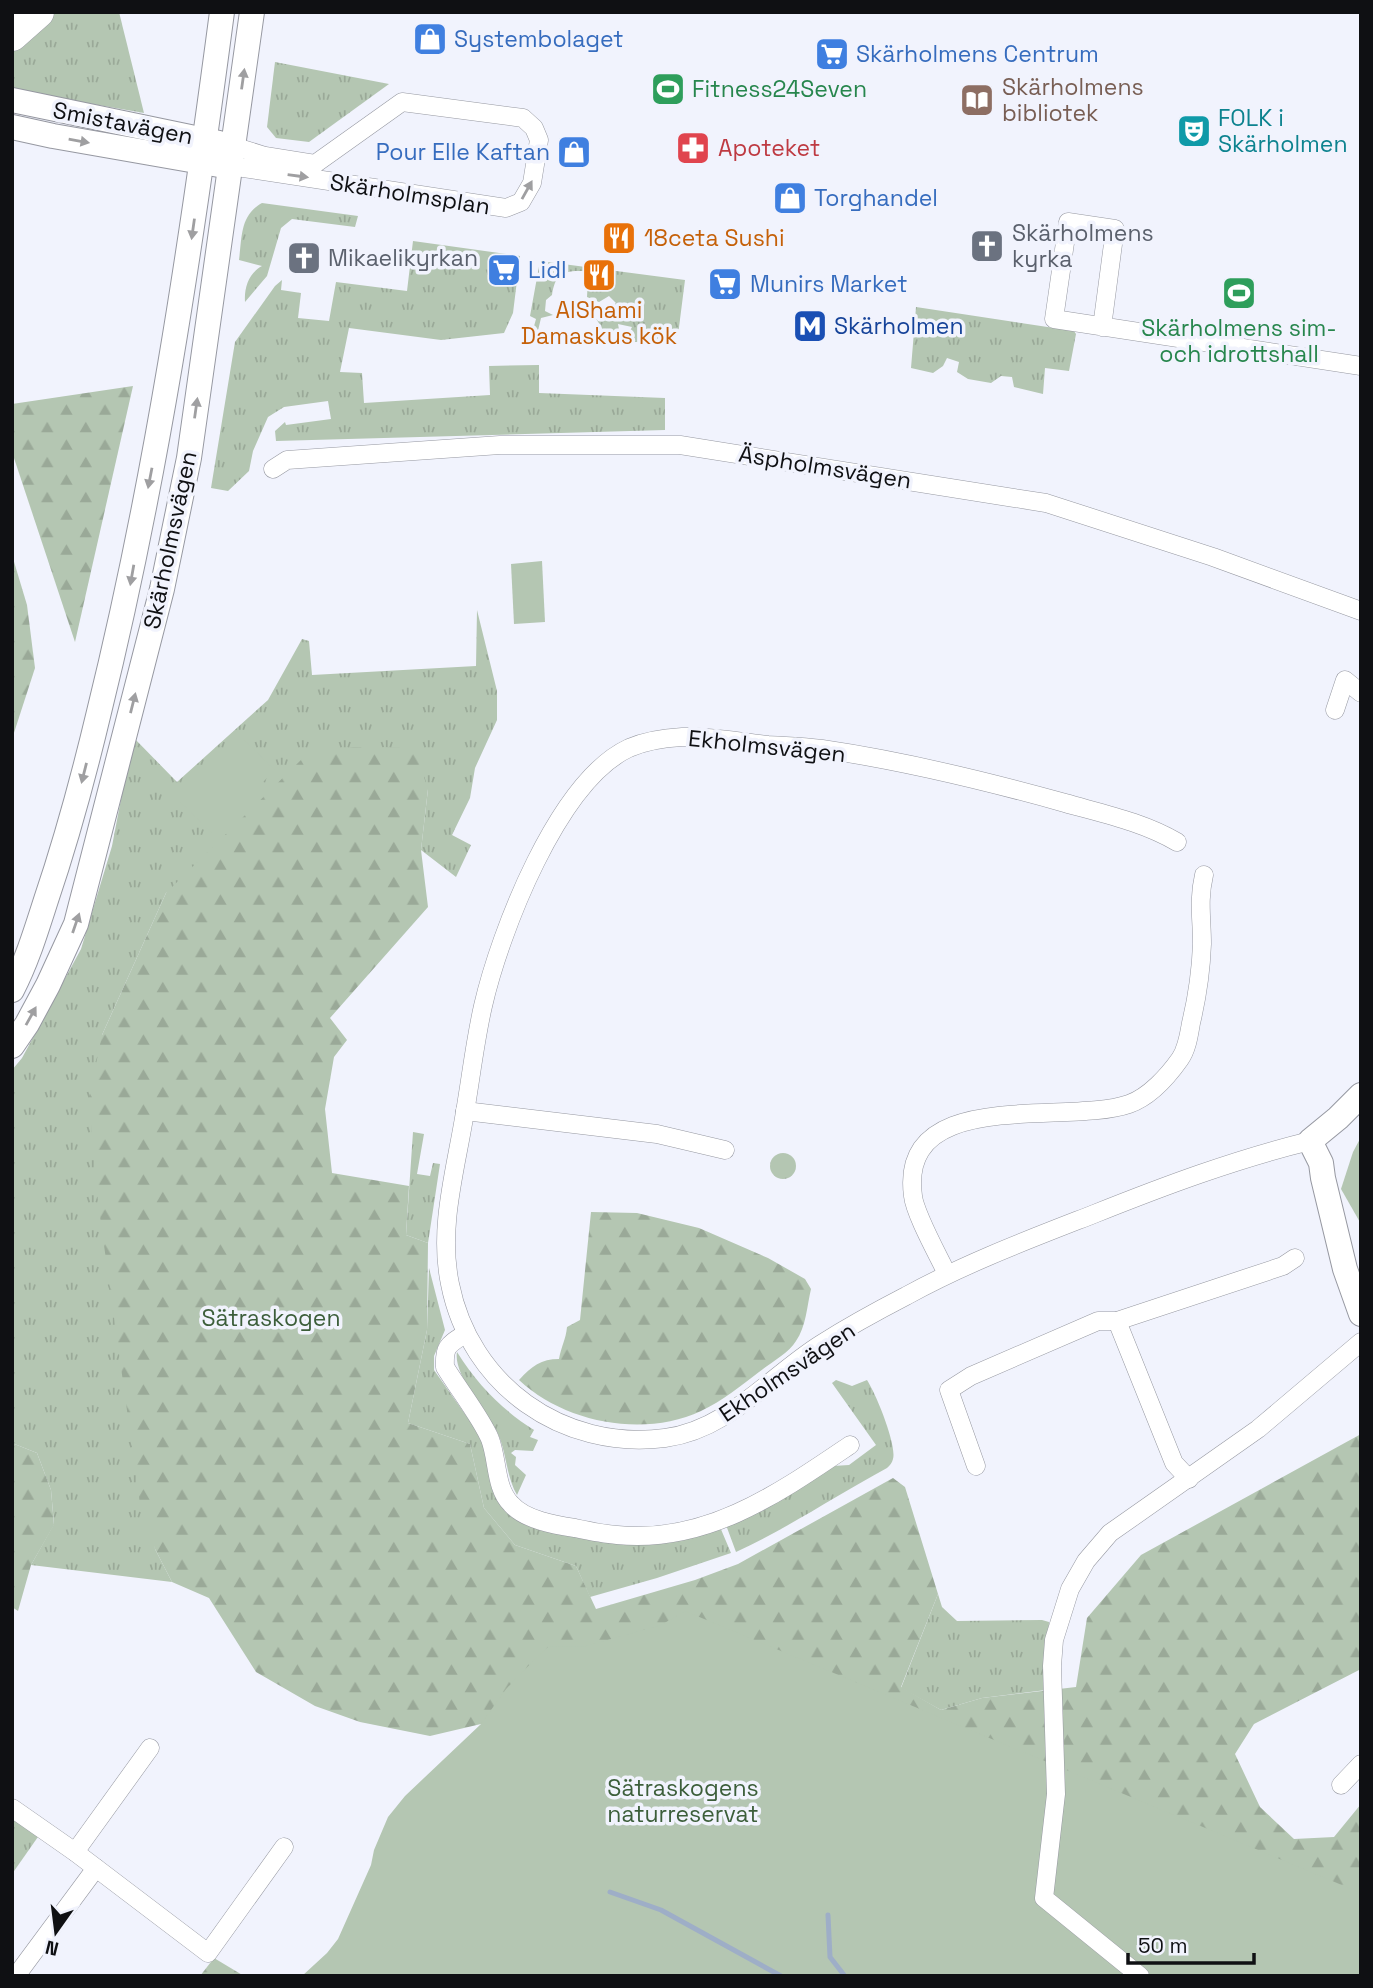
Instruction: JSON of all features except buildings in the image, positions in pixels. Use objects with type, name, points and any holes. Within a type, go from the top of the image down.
[{"type":"highway","points":[[12,35],[38,12]]},
{"type":"main road","name":"Skärholmsvägen","points":[[12,990],[36,932],[61,855],[83,778],[129,590],[176,341],[222,12]]},
{"type":"main road","name":"Skärholmsvägen","points":[[12,1046],[48,985],[76,924],[155,616],[189,458],[252,12]]},
{"type":"main road","name":"Smistavägen","points":[[12,100],[204,151]]},
{"type":"main road","name":"Smistavägen","points":[[12,127],[53,136],[232,156]]},
{"type":"main road","name":"Ekholmsvägen","points":[[1310,1140],[1361,1096]]},
{"type":"main road","points":[[1310,1140],[1321,1163],[1345,1269],[1361,1314]]},
{"type":"street","name":"Skärholmsplan","points":[[402,103],[523,118],[534,128],[539,140],[532,183],[521,202],[506,208],[232,156],[265,156],[315,164],[402,103]]},
{"type":"street","points":[[1102,327],[1115,229],[1068,222],[1054,319],[1102,327],[1361,366]]},
{"type":"street","name":"Äspholmsvägen","points":[[273,469],[287,460],[487,445],[680,445],[1046,503],[1213,557],[1361,611]]},
{"type":"street","points":[[1335,710],[1345,680],[1361,693]]},
{"type":"street","name":"Ekholmsvägen","points":[[1177,842],[1152,827],[1009,787],[818,748],[687,737],[657,739],[626,749],[583,783],[559,819],[513,912],[483,1006],[451,1187],[446,1239],[449,1281],[465,1334],[493,1376],[525,1403],[554,1421],[580,1431],[625,1440],[668,1438],[692,1431],[732,1412],[818,1346],[947,1274],[1160,1188],[1310,1140]]},
{"type":"street","points":[[947,1274],[913,1199],[911,1174],[915,1157],[924,1144],[950,1126],[982,1117],[1094,1110],[1130,1104],[1164,1079],[1182,1056],[1196,1001],[1202,944],[1199,895],[1204,875]]},
{"type":"street","points":[[465,1111],[647,1132],[725,1150]]},
{"type":"street","points":[[976,1466],[949,1390],[971,1377],[1098,1321],[1117,1321],[1283,1266],[1295,1258]]},
{"type":"street","points":[[1117,1321],[1174,1463],[1189,1479]]},
{"type":"street","points":[[465,1334],[449,1344],[444,1353],[445,1367],[490,1438],[500,1482],[508,1501],[520,1511],[555,1525],[618,1535],[667,1534],[696,1527],[737,1515],[778,1494],[849,1445]]},
{"type":"street","points":[[1140,1976],[1044,1898],[1056,1794],[1052,1666],[1054,1640],[1061,1613],[1070,1588],[1086,1561],[1110,1533],[1258,1429],[1361,1342]]},
{"type":"street","points":[[75,1852],[150,1748]]},
{"type":"street","points":[[1340,1786],[1361,1764]]},
{"type":"street","points":[[12,1808],[208,1952],[284,1847]]},
{"type":"street","points":[[16,1976],[96,1868]]},
{"type":"green space","points":[[52,12],[119,12],[144,113],[12,90],[12,46]]},
{"type":"green space","points":[[275,62],[389,84],[309,142],[276,138],[267,127]]},
{"type":"green space","points":[[262,203],[358,216],[355,227],[292,219],[281,228],[267,276],[245,302],[248,281],[262,266],[239,260],[242,235],[246,220]]},
{"type":"green space","points":[[413,241],[520,256],[513,313],[504,333],[441,340],[349,328],[340,372],[362,373],[364,403],[490,395],[489,366],[539,365],[539,393],[665,398],[665,430],[276,441],[275,431],[285,422],[286,425],[331,419],[328,401],[284,407],[268,417],[253,451],[249,471],[228,491],[211,488],[235,342],[275,286],[282,280],[281,290],[301,293],[298,318],[329,321],[336,282],[407,291]]},
{"type":"green space","points":[[540,261],[685,280],[678,335],[668,342],[630,342],[628,335],[632,327],[618,324],[620,335],[616,340],[607,337],[597,320],[582,319],[580,316],[588,310],[603,313],[616,303],[609,296],[599,302],[587,297],[588,279],[583,271],[576,271],[565,273],[558,278],[552,295],[546,300],[545,311],[553,315],[541,318],[536,339],[531,337],[536,319],[530,316]]},
{"type":"green space","points":[[916,307],[1074,331],[1076,334],[1069,371],[1045,368],[1043,394],[1014,387],[1012,377],[1001,376],[991,383],[968,379],[957,372],[959,362],[947,358],[943,366],[933,373],[911,368]]},
{"type":"green space","points":[[133,386],[75,642],[12,452],[12,404]]},
{"type":"green space","points":[[12,555],[27,605],[35,668],[12,739]]},
{"type":"green space","points":[[542,561],[545,622],[514,624],[511,564]]},
{"type":"green space","points":[[477,610],[497,691],[497,720],[475,768],[470,798],[452,835],[471,845],[456,877],[421,850],[428,789],[166,893],[102,1035],[155,1549],[172,1582],[31,1565],[54,1524],[51,1490],[37,1453],[12,1443],[12,1070],[22,1058],[81,949],[112,846],[133,737],[177,782],[268,700],[302,639],[309,641],[312,675],[476,666]]},
{"type":"green space","points":[[243,739],[275,770],[212,833],[180,802]]},
{"type":"green space","name":"Sätraskogen","points":[[353,747],[414,748],[428,789],[421,850],[428,907],[330,1018],[347,1040],[334,1057],[325,1109],[332,1173],[409,1186],[406,1235],[428,1243],[427,1330],[408,1423],[470,1444],[484,1508],[515,1545],[576,1566],[596,1609],[695,1580],[738,1564],[893,1478],[905,1487],[938,1594],[901,1687],[941,1710],[982,1698],[1076,1687],[1087,1618],[1141,1555],[1361,1434],[1361,1669],[1254,1724],[1235,1754],[1260,1807],[1294,1839],[1334,1837],[1361,1804],[1361,1976],[481,1724],[430,1736],[360,1722],[315,1706],[256,1672],[209,1598],[172,1582],[155,1549],[140,1504],[98,1202],[89,1098],[102,1035],[166,893],[303,758]]},
{"type":"green space","points":[[413,1132],[424,1134],[417,1174],[430,1176],[433,1163],[440,1164],[428,1243],[406,1235]]},
{"type":"green space","points":[[1361,1137],[1361,1224],[1341,1189]]},
{"type":"green space","points":[[783,1153],[792,1157],[796,1166],[792,1175],[783,1179],[774,1175],[770,1166],[774,1157]]},
{"type":"green space","points":[[591,1212],[637,1213],[699,1228],[768,1258],[805,1279],[811,1289],[804,1323],[796,1341],[784,1354],[724,1398],[679,1419],[655,1424],[606,1422],[559,1407],[538,1395],[519,1380],[537,1364],[559,1359],[567,1327],[580,1320]]},
{"type":"green space","points":[[429,1268],[445,1330],[434,1356],[434,1370],[484,1441],[497,1499],[512,1517],[529,1525],[575,1536],[720,1527],[731,1553],[590,1597],[576,1566],[515,1545],[484,1508],[470,1444],[408,1423],[427,1330]]},
{"type":"green space","points":[[457,1352],[491,1395],[511,1414],[534,1430],[530,1437],[538,1440],[533,1451],[515,1450],[511,1453],[516,1457],[515,1465],[526,1475],[517,1495],[499,1436],[464,1381],[457,1361]]},
{"type":"green space","points":[[836,1380],[852,1386],[867,1380],[889,1432],[893,1452],[891,1463],[887,1468],[794,1522],[736,1552],[726,1525],[764,1510],[833,1466],[849,1465],[876,1445],[832,1383]]},
{"type":"green space","points":[[12,1443],[37,1453],[51,1490],[54,1525],[31,1565],[18,1611],[12,1607]]},
{"type":"green space","points":[[938,1594],[942,1607],[957,1621],[1049,1622],[1046,1690],[982,1698],[941,1710],[901,1688]]},
{"type":"green space","name":"Sätraskogens naturreservat","points":[[685,1611],[1361,1893],[1361,1976],[302,1976],[338,1939],[371,1865],[374,1850],[388,1817],[405,1796],[481,1724],[506,1689],[535,1659],[548,1647],[586,1646],[661,1625]]},
{"type":"green space","points":[[12,1818],[40,1834],[12,1874]]},
{"type":"green space","points":[[214,1958],[244,1976],[200,1976]]},
{"type":"waterway","points":[[610,1892],[661,1910],[781,1976]]},
{"type":"waterway","points":[[828,1915],[830,1957],[844,1975]]},
{"type":"place","name":"Systembolaget","points":[[430,39]]},
{"type":"place","name":"Skärholmens Centrum","points":[[832,54]]},
{"type":"place","name":"Fitness24Seven","points":[[668,89]]},
{"type":"place","name":"Skärholmens bibliotek","points":[[977,100]]},
{"type":"place","name":"FOLK i Skärholmen","points":[[1194,131]]},
{"type":"place","name":"Apoteket","points":[[693,148]]},
{"type":"place","name":"Pour Elle Kaftan","points":[[574,152]]},
{"type":"place","name":"Torghandel","points":[[790,198]]},
{"type":"place","name":"18ceta Sushi","points":[[619,238]]},
{"type":"place","name":"Skärholmens kyrka","points":[[987,246]]},
{"type":"place","name":"Mikaelikyrkan","points":[[304,258]]},
{"type":"place","name":"Lidl","points":[[504,270]]},
{"type":"place","name":"AlShami Damaskus kök","points":[[599,275]]},
{"type":"place","name":"Munirs Market","points":[[725,284]]},
{"type":"place","name":"Skärholmens sim- och idrottshall","points":[[1239,293]]},
{"type":"place","name":"Skärholmen","points":[[810,326]]}]
